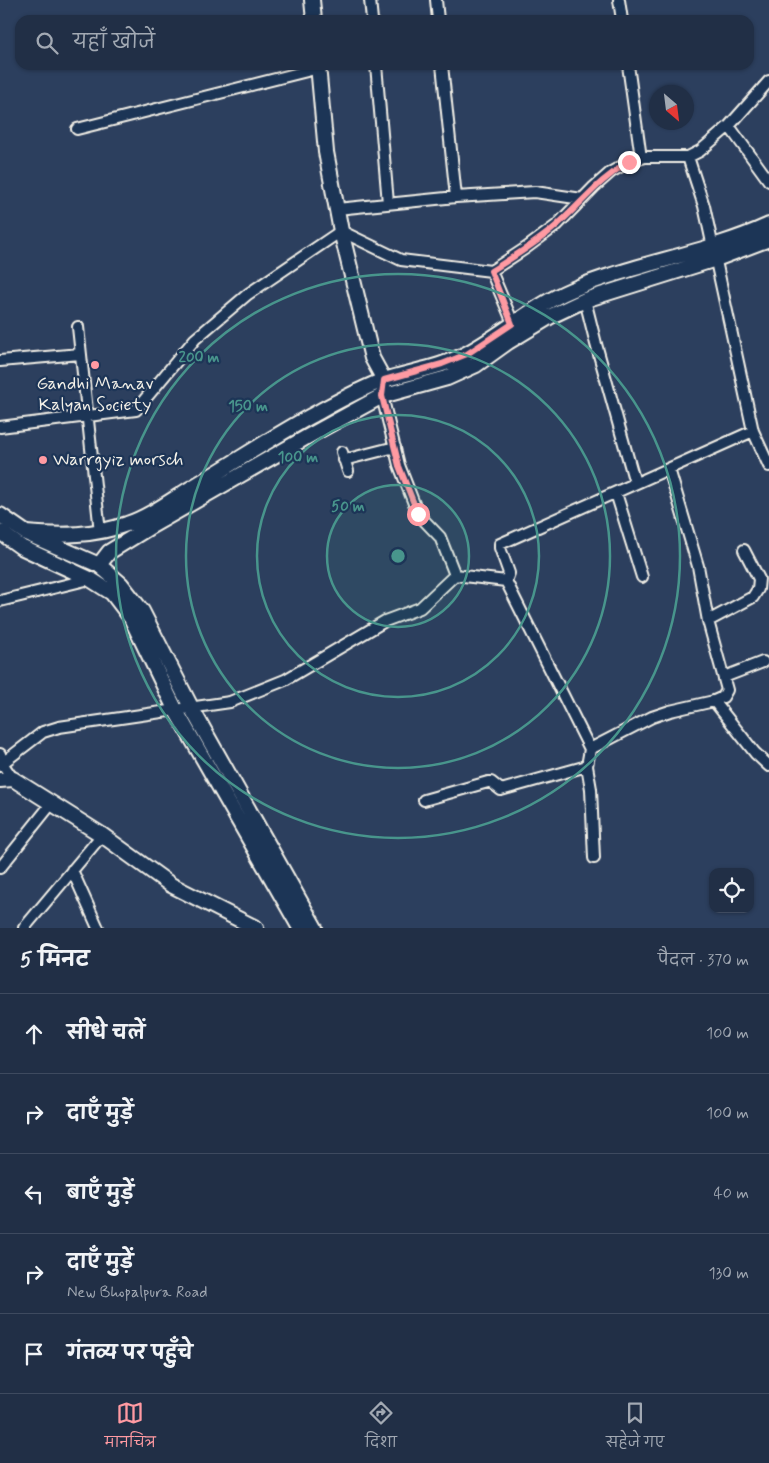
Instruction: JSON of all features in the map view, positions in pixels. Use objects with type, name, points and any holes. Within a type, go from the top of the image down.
[{"type":"street","points":[[312,0],[314,15]]},
{"type":"street","points":[[370,0],[372,15]]},
{"type":"street","points":[[436,0],[438,15]]},
{"type":"street","points":[[619,0],[621,15]]},
{"type":"street","points":[[77,129],[306,70]]},
{"type":"street","points":[[318,70],[326,152],[341,231],[372,358],[384,380],[382,396],[399,466],[418,514],[440,537],[455,575]]},
{"type":"street","points":[[376,70],[388,204]]},
{"type":"street","points":[[443,70],[456,196]]},
{"type":"street","points":[[629,70],[641,158]]},
{"type":"street","points":[[341,231],[401,260],[491,271],[557,225],[611,172],[641,158],[688,157],[700,151],[729,126],[769,81]]},
{"type":"street","points":[[729,126],[769,181]]},
{"type":"street","points":[[688,157],[704,206],[753,431],[769,466]]},
{"type":"street","points":[[337,208],[456,196],[535,192],[582,199]]},
{"type":"street","points":[[99,565],[109,552],[148,528],[382,396],[447,378],[476,365],[515,338],[552,316],[585,300],[714,252],[769,224]]},
{"type":"street","points":[[0,427],[136,410],[194,339],[248,294],[341,231]]},
{"type":"street","points":[[26,533],[64,536],[100,532],[129,524],[297,424],[353,394],[384,380],[442,364],[467,354],[512,324],[568,291],[607,276],[769,239]]},
{"type":"street","points":[[491,271],[512,324]]},
{"type":"street","points":[[585,300],[636,483]]},
{"type":"street","points":[[78,326],[100,532]]},
{"type":"street","points":[[0,361],[80,354]]},
{"type":"street","points":[[594,858],[591,789],[587,766],[590,749],[506,580],[509,573],[500,544],[753,431]]},
{"type":"street","points":[[348,472],[343,456],[395,448]]},
{"type":"street","points":[[590,749],[652,717],[714,701],[723,697],[727,690],[708,621],[698,566],[669,469]]},
{"type":"street","points":[[616,493],[642,577]]},
{"type":"street","points":[[0,515],[26,533],[99,565],[121,584],[142,611],[192,709],[315,928]]},
{"type":"street","points":[[0,532],[21,547],[90,579],[112,594],[131,618],[176,711],[300,928]]},
{"type":"street","points":[[708,621],[753,597],[758,589],[759,579],[744,550]]},
{"type":"street","points":[[256,928],[171,885],[102,835],[52,804],[6,780],[1,760],[42,732],[59,727],[230,702],[285,680],[385,621],[420,608],[455,575],[506,580]]},
{"type":"street","points":[[0,601],[90,579]]},
{"type":"street","points":[[724,677],[763,662]]},
{"type":"street","points":[[714,701],[755,753],[769,766]]},
{"type":"street","points":[[424,800],[488,782],[491,782],[501,790],[587,766]]},
{"type":"street","points":[[0,868],[52,804]]},
{"type":"street","points":[[24,928],[102,835]]},
{"type":"street","points":[[72,870],[98,928]]},
{"type":"place","name":"Gandhi Manav Kalyan Society","points":[[95,365]]},
{"type":"place","name":"Warrgyiz morsch","points":[[43,460]]},
{"type":"route","points":[[418,514],[399,466],[382,396],[384,380],[442,364],[467,354],[512,324],[491,271],[557,225],[611,172],[629,162]]}]
